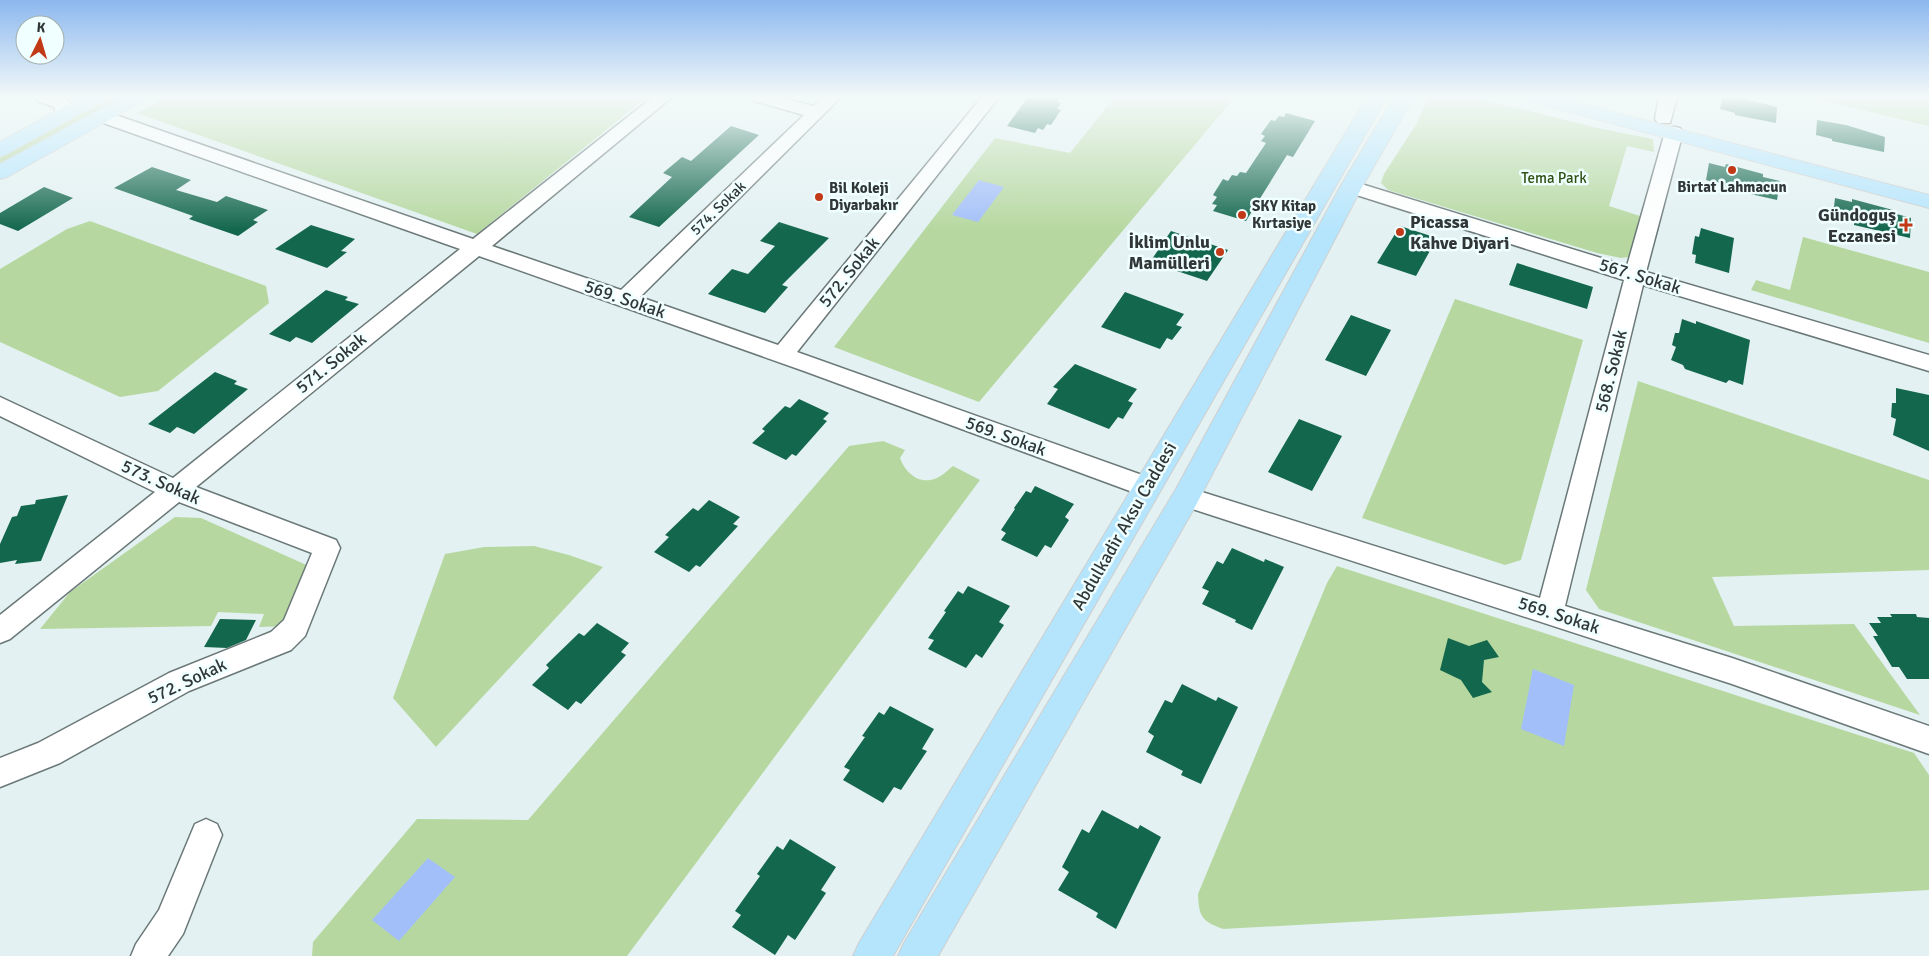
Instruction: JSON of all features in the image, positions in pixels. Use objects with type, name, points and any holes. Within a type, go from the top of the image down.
[{"type":"main road","points":[[0,150],[15,142]]},
{"type":"main road","points":[[0,173],[46,142]]},
{"type":"main road","name":"Abdulkadir Aksu Caddesi","points":[[872,956],[1350,142]]},
{"type":"main road","points":[[917,956],[1186,497],[1378,142]]},
{"type":"main road","points":[[1725,142],[1929,202]]},
{"type":"main road","points":[[1736,142],[1929,189]]},
{"type":"street","name":"569. Sokak","points":[[193,142],[476,248],[783,354],[1147,487]]},
{"type":"street","name":"571. Sokak","points":[[0,631],[607,142]]},
{"type":"street","name":"574. Sokak","points":[[625,299],[787,142]]},
{"type":"street","name":"572. Sokak","points":[[783,354],[954,142]]},
{"type":"street","name":"568. Sokak","points":[[1550,612],[1635,276],[1665,142]]},
{"type":"street","name":"567. Sokak","points":[[1352,187],[1635,276],[1929,363]]},
{"type":"street","name":"573. Sokak","points":[[0,406],[173,490],[327,548]]},
{"type":"street","name":"569. Sokak","points":[[1186,497],[1732,671],[1929,740]]},
{"type":"street","name":"572. Sokak","points":[[0,773],[48,753],[179,682],[281,641],[295,628],[327,548]]},
{"type":"street","points":[[148,956],[170,922],[206,835]]},
{"type":"green space","points":[[30,142],[45,142],[0,166],[0,158]]},
{"type":"green space","points":[[217,142],[592,142],[477,234]]},
{"type":"green space","points":[[992,142],[1013,142],[1070,153],[1079,142],[1198,142],[979,402],[834,347]]},
{"type":"green space","name":"Tema Park","points":[[1405,142],[1653,142],[1654,152],[1627,146],[1609,206],[1640,216],[1629,257],[1621,258],[1597,253],[1388,190],[1381,183],[1384,174]]},
{"type":"green space","points":[[90,221],[266,286],[269,303],[158,391],[120,397],[0,342],[0,269],[67,229]]},
{"type":"green space","points":[[1803,237],[1929,272],[1929,343],[1751,290],[1756,280],[1790,290]]},
{"type":"green space","points":[[1455,299],[1583,340],[1521,560],[1505,565],[1362,518]]},
{"type":"green space","points":[[1638,381],[1929,480],[1929,570],[1712,577],[1734,626],[1854,624],[1920,715],[1599,609],[1586,590]]},
{"type":"green space","points":[[883,441],[905,450],[900,458],[902,463],[909,473],[919,479],[930,480],[937,478],[953,466],[980,480],[627,956],[312,956],[313,942],[417,819],[528,820],[849,446]]},
{"type":"green space","points":[[175,517],[201,518],[311,567],[289,626],[259,627],[264,614],[218,612],[211,626],[40,629],[70,592]]},
{"type":"green space","points":[[534,546],[569,555],[603,567],[436,747],[393,698],[445,554],[484,547]]},
{"type":"green space","points":[[1337,566],[1914,753],[1929,775],[1929,890],[1223,929],[1210,923],[1201,913],[1198,894],[1327,583]]},
{"type":"water","points":[[979,180],[1004,187],[978,222],[952,215]]},
{"type":"water","points":[[1533,669],[1574,685],[1564,746],[1521,729]]},
{"type":"water","points":[[428,858],[455,877],[399,941],[372,920]]},
{"type":"building","points":[[713,142],[752,142],[659,227],[629,217],[672,177],[663,173],[682,157],[691,161]]},
{"type":"building","points":[[1263,142],[1302,142],[1293,157],[1287,155],[1246,221],[1213,211],[1217,205],[1212,204],[1217,197],[1213,195],[1223,179],[1228,181],[1232,175],[1237,176],[1240,172],[1246,173],[1266,143]]},
{"type":"building","points":[[1835,142],[1885,142],[1884,152]]},
{"type":"building","points":[[1709,163],[1725,167],[1726,164],[1763,174],[1763,177],[1780,181],[1777,200],[1724,188],[1724,185],[1706,180]]},
{"type":"building","points":[[152,167],[191,180],[176,190],[217,202],[226,196],[268,210],[253,220],[258,222],[238,236],[189,219],[193,216],[114,188]]},
{"type":"building","points":[[44,187],[73,198],[18,231],[0,224],[0,213]]},
{"type":"building","points":[[1835,198],[1852,202],[1852,199],[1893,210],[1893,213],[1911,218],[1910,238],[1854,225],[1854,222],[1833,216]]},
{"type":"building","points":[[779,222],[829,238],[782,285],[788,287],[765,313],[708,294],[732,269],[748,274],[775,246],[760,241]]},
{"type":"building","points":[[311,225],[355,239],[341,251],[347,252],[327,268],[275,249]]},
{"type":"building","points":[[1400,226],[1437,238],[1416,276],[1377,263]]},
{"type":"building","points":[[1701,228],[1734,238],[1729,273],[1695,263],[1696,255],[1692,254],[1695,236],[1699,237]]},
{"type":"building","points":[[1171,231],[1228,250],[1207,281],[1150,262]]},
{"type":"building","points":[[1517,263],[1593,287],[1587,309],[1509,285]]},
{"type":"building","points":[[326,290],[348,297],[345,300],[359,304],[312,343],[296,337],[290,342],[269,334]]},
{"type":"building","points":[[1125,292],[1184,314],[1176,325],[1182,327],[1172,340],[1167,338],[1160,349],[1101,327]]},
{"type":"building","points":[[1351,315],[1391,330],[1366,376],[1325,360]]},
{"type":"building","points":[[1682,319],[1696,324],[1696,321],[1750,340],[1743,385],[1729,380],[1726,383],[1685,369],[1683,365],[1671,360],[1676,347],[1672,345],[1675,333],[1679,333]]},
{"type":"building","points":[[1075,364],[1137,389],[1128,401],[1133,403],[1123,419],[1118,417],[1109,429],[1047,404],[1058,389],[1053,387]]},
{"type":"building","points":[[215,372],[237,381],[234,384],[248,389],[194,434],[177,427],[170,433],[148,424]]},
{"type":"building","points":[[1896,388],[1929,395],[1929,451],[1893,435],[1896,419],[1891,417],[1892,403],[1896,403]]},
{"type":"building","points":[[799,399],[829,413],[823,419],[827,421],[796,456],[792,454],[786,460],[752,443],[765,431],[762,429],[785,406],[790,408]]},
{"type":"building","points":[[1299,419],[1342,436],[1312,491],[1268,472]]},
{"type":"building","points":[[1035,486],[1074,504],[1065,517],[1069,520],[1051,548],[1045,545],[1037,557],[1001,540],[1006,533],[1001,530],[1014,508],[1026,491],[1031,493]]},
{"type":"building","points":[[68,495],[41,561],[15,564],[17,560],[0,563],[0,544],[12,517],[17,516],[21,506],[35,504],[36,500]]},
{"type":"building","points":[[709,500],[740,517],[733,524],[738,526],[700,567],[696,565],[689,572],[654,552],[669,537],[665,535],[693,508],[698,511]]},
{"type":"building","points":[[1232,548],[1264,562],[1265,559],[1284,567],[1252,630],[1202,604],[1209,591],[1202,588],[1217,561],[1223,564]]},
{"type":"building","points":[[968,586],[1010,606],[999,622],[1004,625],[982,658],[976,654],[966,668],[928,649],[934,640],[928,638],[958,591],[963,594]]},
{"type":"building","points":[[1890,614],[1916,614],[1917,617],[1929,618],[1929,679],[1907,679],[1899,667],[1892,667],[1873,636],[1878,636],[1869,623],[1881,623],[1877,617],[1892,617]]},
{"type":"building","points":[[220,619],[256,620],[246,640],[227,648],[204,647]]},
{"type":"building","points":[[597,623],[629,643],[621,652],[626,655],[581,704],[576,701],[568,710],[532,685],[549,668],[546,665],[579,633],[584,636]]},
{"type":"building","points":[[1448,638],[1469,646],[1487,640],[1499,657],[1484,660],[1482,682],[1492,692],[1473,698],[1461,680],[1440,670]]},
{"type":"building","points":[[1182,684],[1216,701],[1218,697],[1238,707],[1201,784],[1181,775],[1183,771],[1146,752],[1154,736],[1148,732],[1165,700],[1172,703]]},
{"type":"building","points":[[890,706],[934,729],[922,749],[927,751],[901,790],[894,787],[883,803],[843,780],[850,770],[844,767],[865,737],[862,736],[879,712],[884,715]]},
{"type":"building","points":[[1102,810],[1138,829],[1140,825],[1161,837],[1116,929],[1096,917],[1098,913],[1058,890],[1069,872],[1062,867],[1082,829],[1089,833]]},
{"type":"building","points":[[790,839],[836,867],[821,890],[826,893],[795,940],[788,935],[775,955],[732,927],[741,915],[735,911],[760,876],[757,874],[777,846],[783,850]]},
{"type":"place","name":"Birtat Lahmacun","points":[[1732,170]]},
{"type":"place","name":"Bil Koleji Diyarbakır","points":[[819,197]]},
{"type":"place","name":"SKY Kitap Kırtasiye","points":[[1242,215]]},
{"type":"place","name":"Gündoguş Eczanesi","points":[[1906,225]]},
{"type":"place","name":"Picassa Kahve Diyari","points":[[1400,232]]},
{"type":"place","name":"İklim Unlu Mamülleri","points":[[1220,252]]}]
